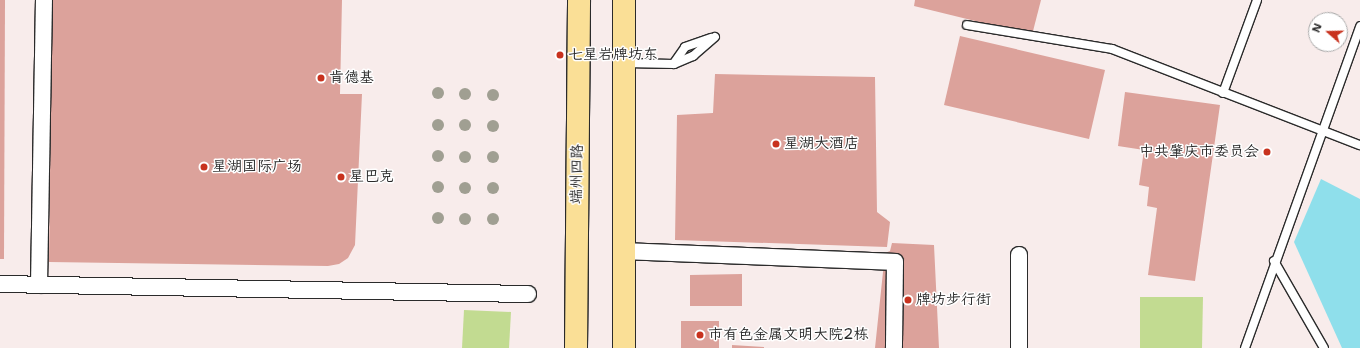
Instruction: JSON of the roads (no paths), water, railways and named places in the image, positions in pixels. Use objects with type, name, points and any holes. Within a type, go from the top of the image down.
[{"type":"main road","name":"端州四路","points":[[576,348],[579,0]]},
{"type":"main road","points":[[624,0],[624,348]]},
{"type":"street","points":[[39,285],[44,0]]},
{"type":"street","points":[[624,250],[895,262],[894,348]]},
{"type":"street","points":[[1018,255],[1019,348]]},
{"type":"street","points":[[0,284],[528,294]]},
{"type":"lane","points":[[1223,92],[1257,0]]},
{"type":"lane","points":[[967,25],[1112,49],[1360,145]]},
{"type":"lane","points":[[1245,348],[1274,260],[1360,26]]},
{"type":"lane","points":[[625,63],[674,64],[693,56],[715,37],[686,47],[674,64]]},
{"type":"lane","points":[[1274,260],[1324,348]]},
{"type":"water","points":[[1321,179],[1360,199],[1360,348],[1342,348],[1294,242]]},
{"type":"place","name":"七星岩牌坊东","points":[[560,55]]},
{"type":"place","name":"肯德基","points":[[321,78]]},
{"type":"place","name":"星湖大酒店","points":[[776,144]]},
{"type":"place","name":"中共肇庆市委员会","points":[[1267,152]]},
{"type":"place","name":"星湖国际广场","points":[[204,167]]},
{"type":"place","name":"星巴克","points":[[341,177]]},
{"type":"place","name":"牌坊步行街","points":[[908,300]]},
{"type":"place","name":"市有色金属文明大院2栋","points":[[700,335]]}]
